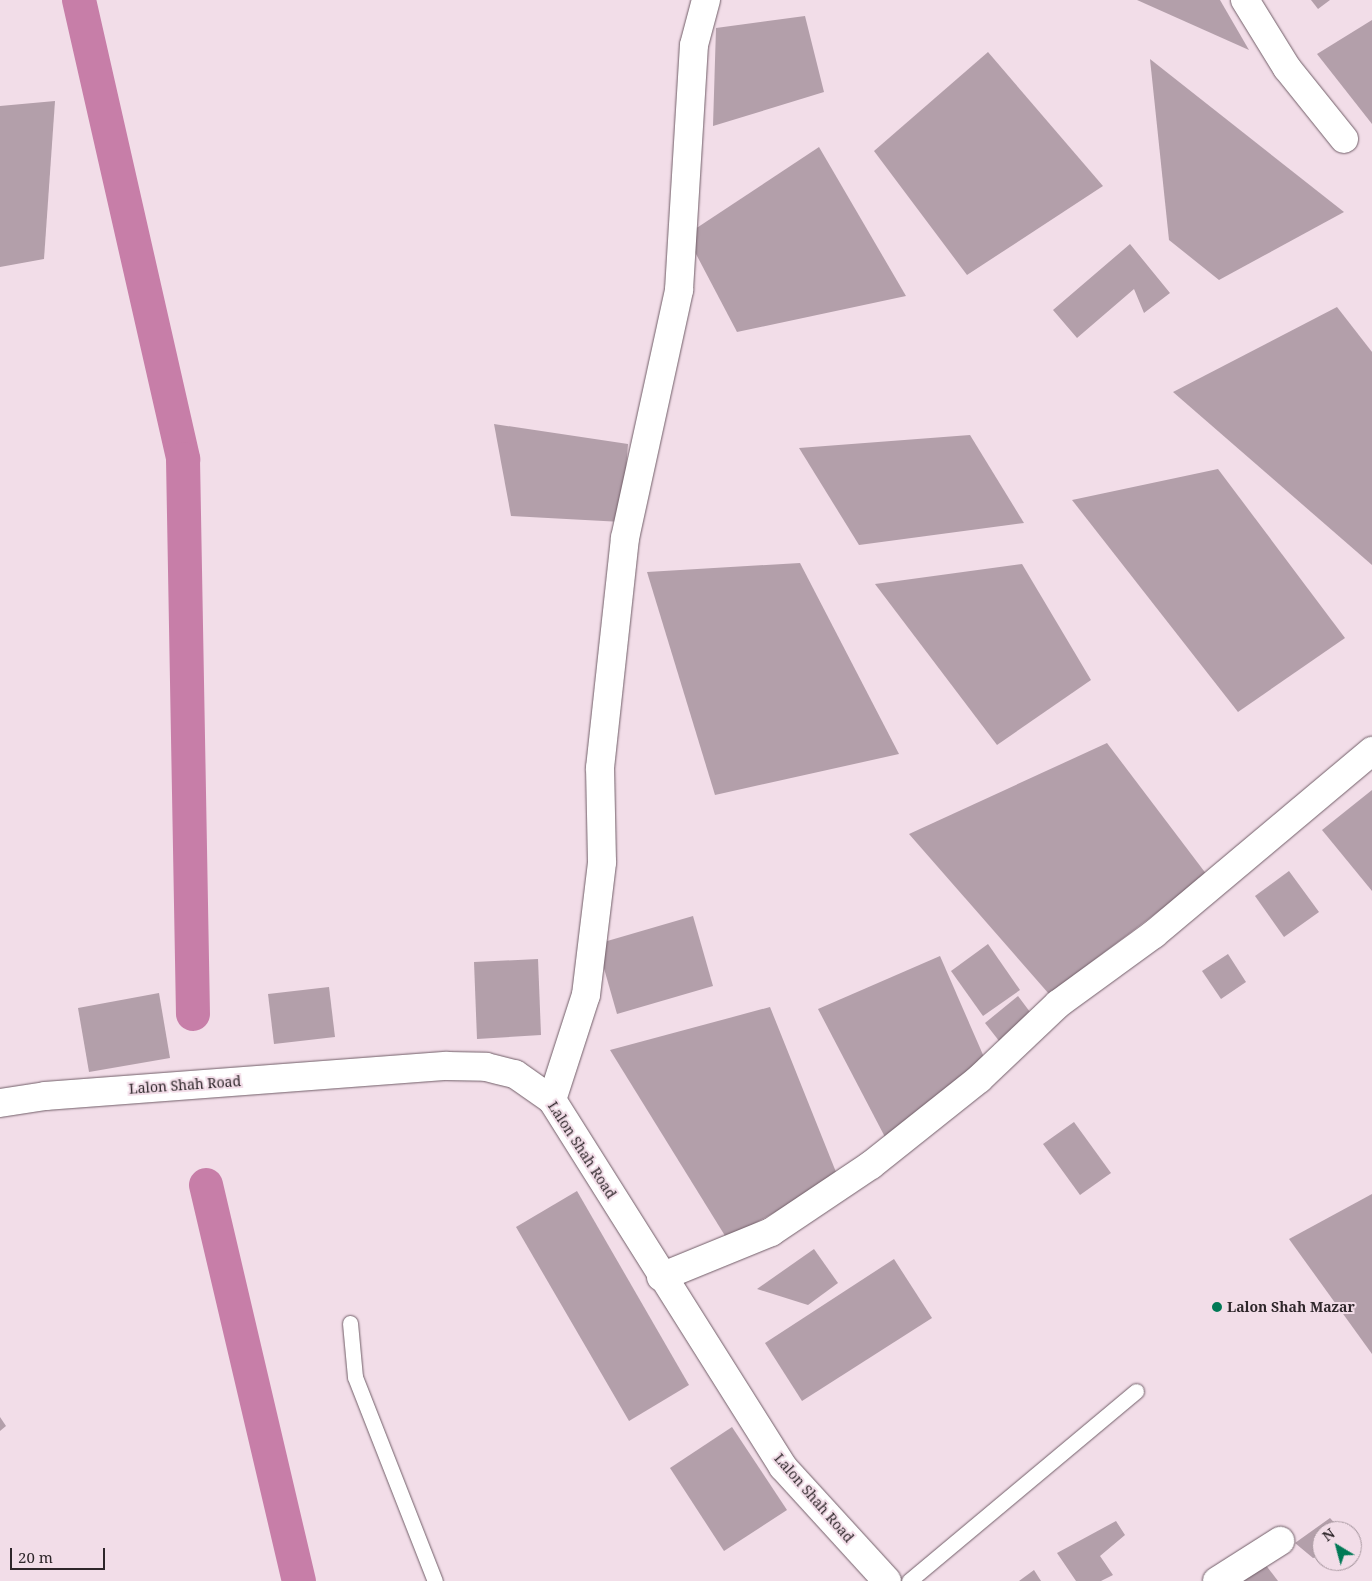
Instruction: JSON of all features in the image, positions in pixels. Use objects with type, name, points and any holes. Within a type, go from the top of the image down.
[{"type":"street","points":[[552,1100],[586,995],[602,862],[600,768],[625,538],[679,290],[693,54],[706,0]]},
{"type":"street","points":[[1245,0],[1287,68],[1344,139]]},
{"type":"street","points":[[661,1277],[771,1232],[871,1165],[979,1079],[1058,1004],[1154,934],[1372,751]]},
{"type":"street","name":"Lalon Shah Road","points":[[0,1103],[446,1066],[486,1067],[515,1074],[552,1100],[661,1277],[783,1466],[887,1581]]},
{"type":"street","points":[[1217,1581],[1280,1541]]},
{"type":"lane","points":[[350,1323],[355,1377],[435,1581]]},
{"type":"lane","points":[[909,1581],[1136,1391]]},
{"type":"building","points":[[1137,0],[1220,0],[1249,50]]},
{"type":"building","points":[[1311,0],[1330,0],[1318,9]]},
{"type":"building","points":[[805,16],[824,92],[713,126],[716,28]]},
{"type":"building","points":[[1372,20],[1372,124],[1317,54]]},
{"type":"building","points":[[988,52],[1103,186],[967,275],[874,151]]},
{"type":"building","points":[[1150,59],[1344,212],[1219,280],[1169,240]]},
{"type":"building","points":[[55,101],[44,259],[0,267],[0,106]]},
{"type":"building","points":[[819,147],[906,296],[737,332],[686,235]]},
{"type":"building","points":[[1130,244],[1170,293],[1144,313],[1134,289],[1077,338],[1053,310]]},
{"type":"building","points":[[1337,307],[1372,352],[1372,565],[1173,392]]},
{"type":"building","points":[[494,424],[628,444],[622,522],[511,516]]},
{"type":"building","points":[[970,435],[1024,523],[859,545],[799,448]]},
{"type":"building","points":[[1218,469],[1345,638],[1238,712],[1072,500]]},
{"type":"building","points":[[800,563],[899,754],[715,795],[647,572]]},
{"type":"building","points":[[1022,564],[1091,680],[997,745],[875,584]]},
{"type":"building","points":[[1107,743],[1207,875],[1049,994],[909,834]]},
{"type":"building","points":[[1372,790],[1372,891],[1322,830]]},
{"type":"building","points":[[1289,871],[1319,912],[1284,937],[1255,896]]},
{"type":"building","points":[[693,916],[713,986],[617,1014],[597,944]]},
{"type":"building","points":[[988,944],[1020,990],[983,1016],[951,971]]},
{"type":"building","points":[[1228,954],[1246,982],[1221,999],[1202,971]]},
{"type":"building","points":[[940,956],[987,1064],[885,1137],[818,1009]]},
{"type":"building","points":[[538,959],[541,1035],[477,1039],[474,962]]},
{"type":"building","points":[[329,987],[335,1037],[274,1044],[268,994]]},
{"type":"building","points":[[159,993],[170,1058],[89,1072],[78,1008]]},
{"type":"building","points":[[1018,996],[1036,1020],[1003,1046],[985,1023]]},
{"type":"building","points":[[770,1007],[838,1177],[727,1239],[610,1050]]},
{"type":"building","points":[[1074,1122],[1111,1173],[1080,1195],[1043,1144]]},
{"type":"building","points":[[577,1191],[689,1385],[629,1421],[516,1227]]},
{"type":"building","points":[[1372,1194],[1372,1354],[1289,1239]]},
{"type":"building","points":[[814,1249],[838,1283],[808,1305],[757,1289]]},
{"type":"building","points":[[894,1259],[932,1318],[802,1401],[765,1343]]},
{"type":"building","points":[[0,1417],[6,1426],[0,1431]]},
{"type":"building","points":[[732,1427],[787,1510],[724,1551],[670,1468]]},
{"type":"building","points":[[1116,1521],[1125,1535],[1100,1556],[1113,1575],[1101,1581],[1076,1581],[1057,1553]]},
{"type":"building","points":[[1312,1531],[1312,1557],[1295,1543]]},
{"type":"building","points":[[1262,1560],[1278,1581],[1231,1581]]},
{"type":"building","points":[[1034,1570],[1041,1581],[1019,1581]]},
{"type":"waterway","points":[[79,0],[183,459],[193,1014]]},
{"type":"waterway","points":[[206,1185],[299,1581]]},
{"type":"place","name":"Lalon Shah Mazar","points":[[1217,1307]]}]
